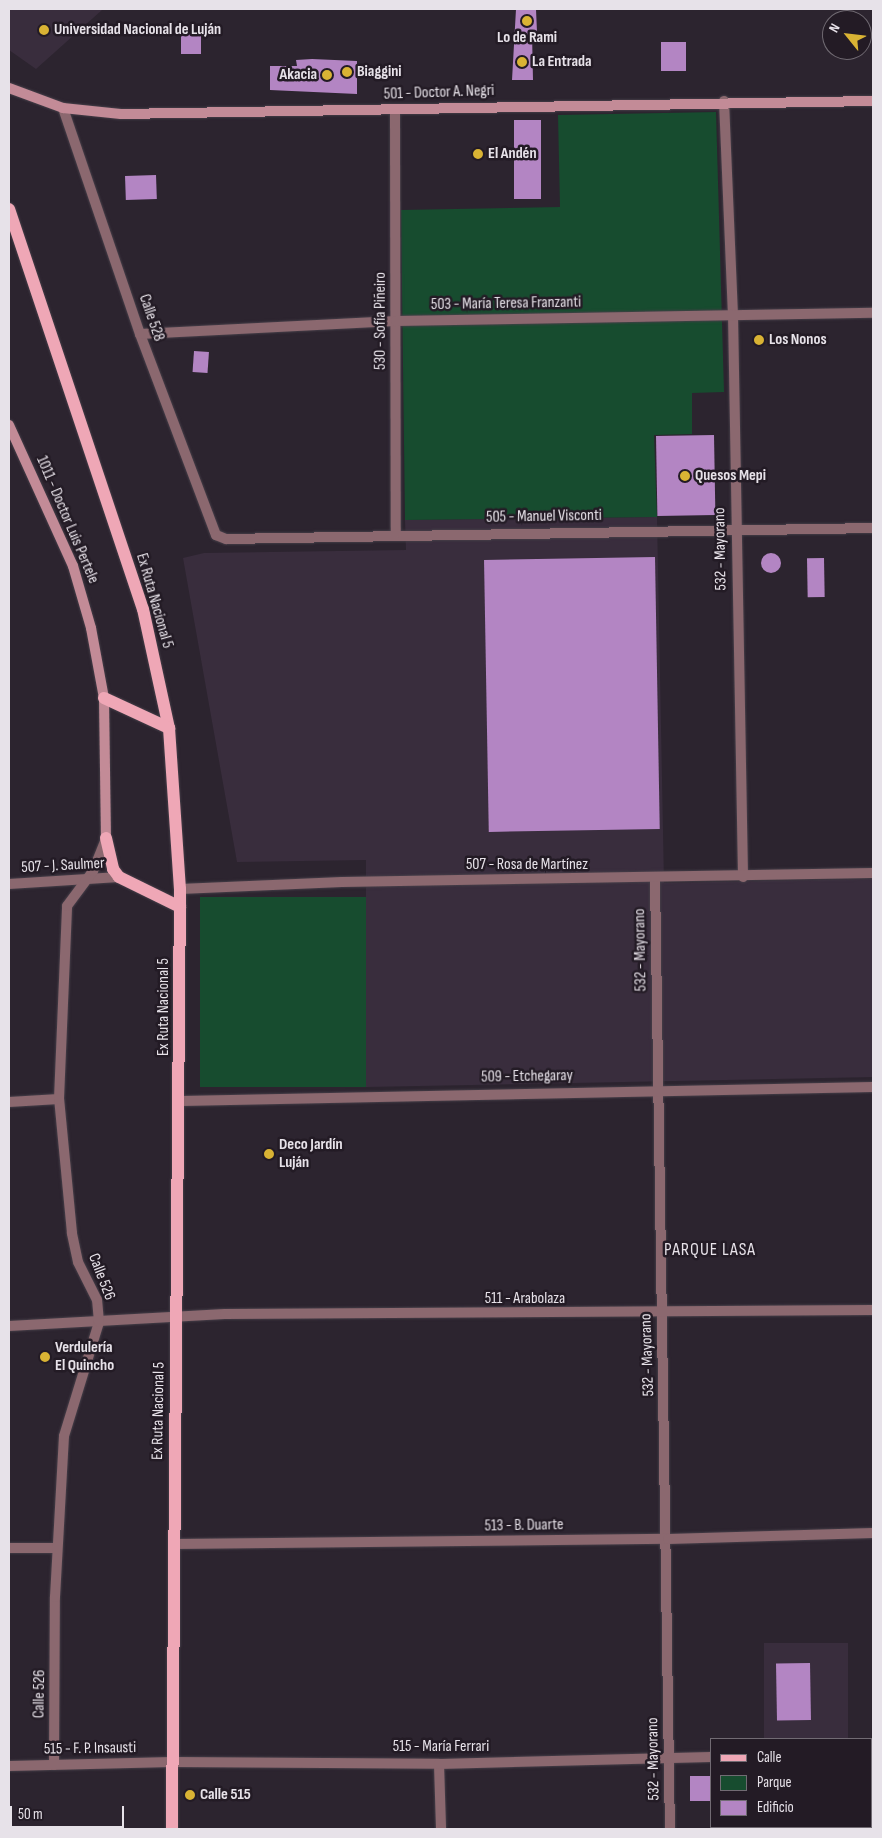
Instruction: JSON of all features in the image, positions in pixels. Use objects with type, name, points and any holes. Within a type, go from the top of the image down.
[{"type":"main road","name":"Ex Ruta Nacional 5","points":[[9,209],[143,609],[169,728],[180,889],[181,1101],[174,1544],[172,1829]]},
{"type":"main road","points":[[104,698],[169,728]]},
{"type":"main road","points":[[106,838],[119,877],[180,907]]},
{"type":"street","name":"501 - Doctor A. Negri","points":[[9,88],[64,108],[121,114],[724,101],[873,101]]},
{"type":"street","name":"532 - Mayorano","points":[[724,101],[733,314],[735,529],[743,876]]},
{"type":"street","name":"Calle 528","points":[[64,108],[140,334],[216,535]]},
{"type":"street","name":"530 - Sofía Piñeiro","points":[[394,109],[396,534]]},
{"type":"street","name":"503 - María Teresa Franzanti","points":[[140,334],[396,321],[873,313]]},
{"type":"street","name":"1011 - Doctor Luis Pertele","points":[[9,424],[73,566],[91,628],[104,698],[106,838]]},
{"type":"street","name":"505 - Manuel Visconti","points":[[216,535],[226,539],[396,534],[873,528]]},
{"type":"street","name":"Calle 526","points":[[54,1764],[57,1548],[64,1436],[99,1322],[96,1300],[78,1262],[72,1233],[60,1099],[67,906],[100,859],[106,838]]},
{"type":"street","name":"507 - Rosa de Martínez","points":[[180,889],[342,882],[654,879],[873,873]]},
{"type":"street","name":"507 - J. Saulmer","points":[[9,884],[84,881],[119,877]]},
{"type":"street","name":"532 - Mayorano","points":[[654,879],[668,1539],[668,1757],[670,1829]]},
{"type":"street","name":"509 - Etchegaray","points":[[181,1101],[658,1089],[873,1087]]},
{"type":"street","points":[[9,1102],[60,1099]]},
{"type":"street","name":"511 - Arabolaza","points":[[9,1326],[177,1316],[662,1314],[873,1310]]},
{"type":"street","name":"513 - B. Duarte","points":[[174,1544],[668,1539],[873,1533]]},
{"type":"street","points":[[9,1548],[57,1548]]},
{"type":"street","name":"515 - María Ferrari","points":[[172,1762],[439,1764],[710,1757]]},
{"type":"street","name":"515 - F. P. Insausti","points":[[9,1766],[172,1762]]},
{"type":"street","points":[[439,1764],[441,1829]]},
{"type":"shaded area","name":"Universidad Nacional de Luján","points":[[9,9],[193,9],[102,10],[36,69],[9,50]]},
{"type":"shaded area","points":[[657,517],[664,883],[873,879],[873,1077],[366,1087],[366,860],[237,862],[183,558],[204,553],[406,550],[405,520]]},
{"type":"shaded area","points":[[764,1643],[848,1643],[848,1738],[764,1738]]},
{"type":"green space","points":[[716,112],[724,392],[692,393],[692,434],[654,435],[657,517],[405,520],[401,210],[560,207],[558,115]]},
{"type":"green space","points":[[200,897],[366,897],[366,1087],[200,1087]]},
{"type":"building","points":[[516,9],[536,9],[537,32],[532,33],[533,80],[512,80]]},
{"type":"building","points":[[181,29],[201,29],[201,54],[181,54]]},
{"type":"building","points":[[661,42],[686,42],[686,71],[661,71]]},
{"type":"building","points":[[296,60],[357,61],[357,94],[270,90],[270,66],[297,66]]},
{"type":"building","points":[[514,120],[541,120],[541,199],[514,199]]},
{"type":"building","points":[[156,175],[157,199],[126,200],[125,176]]},
{"type":"building","points":[[194,351],[209,352],[207,373],[193,372]]},
{"type":"building","name":"Quesos Mepi","points":[[714,435],[715,515],[657,516],[656,436]]},
{"type":"building","points":[[771,553],[778,556],[781,563],[778,570],[771,573],[764,570],[761,563],[764,556]]},
{"type":"building","points":[[655,557],[660,829],[489,832],[484,560]]},
{"type":"building","points":[[807,558],[824,558],[825,597],[808,597]]},
{"type":"building","points":[[810,1663],[811,1720],[777,1721],[776,1664]]},
{"type":"building","points":[[690,1776],[710,1776],[710,1801],[690,1801]]},
{"type":"place","name":"Lo de Rami","points":[[527,21]]},
{"type":"place","name":"Universidad Nacional de Luján","points":[[44,30]]},
{"type":"place","name":"La Entrada","points":[[522,62]]},
{"type":"place","name":"Biaggini","points":[[347,72]]},
{"type":"place","name":"Akacia","points":[[327,75]]},
{"type":"place","name":"El Andén","points":[[478,154]]},
{"type":"place","name":"Los Nonos","points":[[759,340]]},
{"type":"place","name":"Quesos Mepi","points":[[685,476]]},
{"type":"place","name":"Deco Jardín Luján","points":[[269,1154]]},
{"type":"place","name":"Verdulería El Quincho","points":[[45,1357]]},
{"type":"place","name":"Calle 515","points":[[190,1795]]},
{"type":"district","name":"PARQUE LASA","points":[[710,1250]]}]
